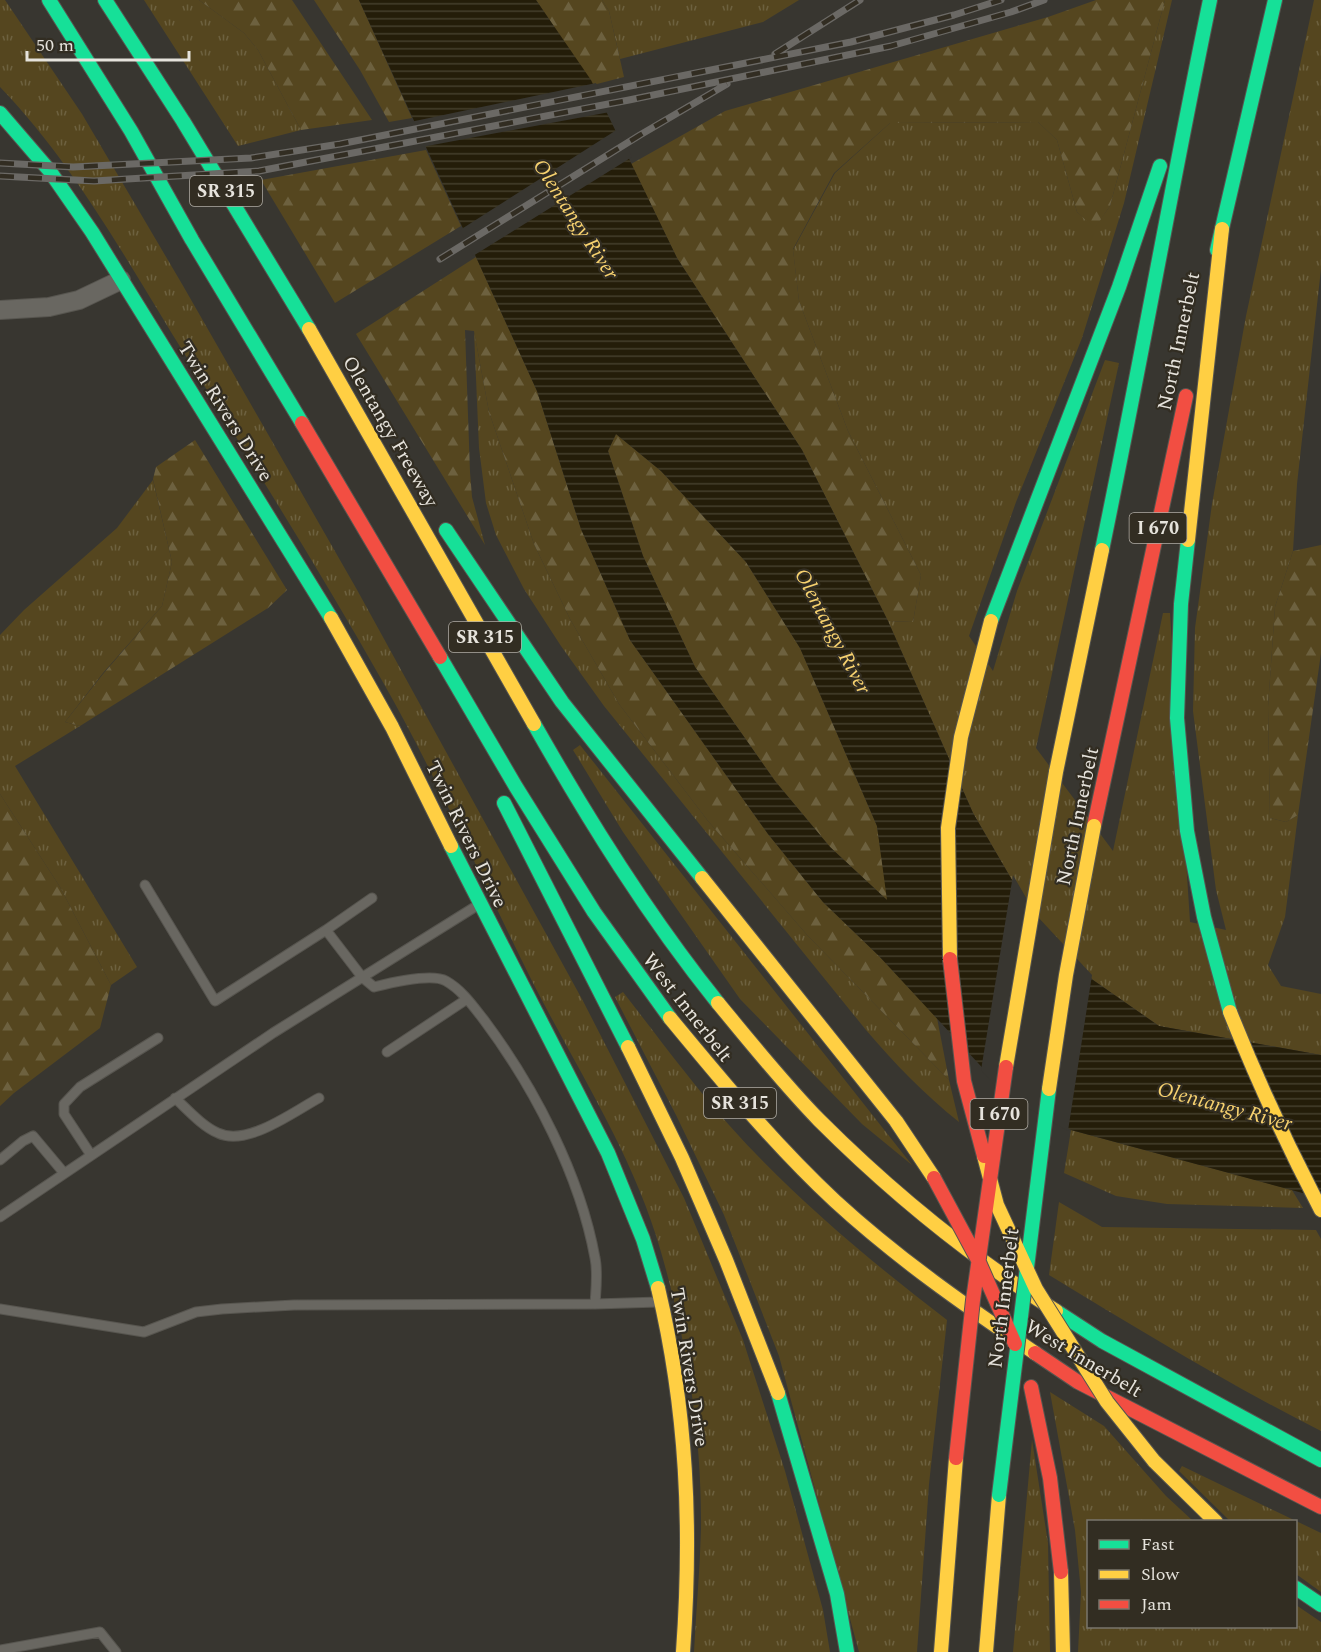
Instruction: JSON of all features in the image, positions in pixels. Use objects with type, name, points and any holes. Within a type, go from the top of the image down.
[{"type":"main road","name":"SR 315","points":[[49,0],[131,131],[192,240],[352,506]]},
{"type":"main road","name":"Olentangy Freeway","points":[[105,0],[183,121],[343,385],[556,763],[633,886]]},
{"type":"main road","name":"North Innerbelt","points":[[941,1652],[956,1458],[973,1300],[1000,1105],[1056,772],[1138,378],[1178,155],[1210,0]]},
{"type":"main road","name":"North Innerbelt","points":[[1194,358],[1275,0]]},
{"type":"main road","points":[[1199,51],[1119,287],[991,621],[961,736],[948,828],[950,955],[964,1081],[997,1205],[1036,1288],[1107,1402],[1154,1461],[1215,1520]]},
{"type":"main road","name":"Twin Rivers Drive","points":[[0,113],[16,129],[72,202],[352,654],[428,795],[480,904],[599,1132],[621,1181],[641,1230],[661,1302],[673,1358],[685,1460],[687,1609],[683,1652]]},
{"type":"main road","points":[[1222,229],[1181,604],[1177,718],[1187,831],[1204,917],[1230,1011],[1257,1079],[1321,1210]]},
{"type":"main road","name":"North Innerbelt","points":[[986,1652],[999,1495],[1043,1126],[1066,975],[1094,826],[1189,381]]},
{"type":"main road","points":[[343,385],[412,481]]},
{"type":"main road","points":[[352,506],[465,727]]},
{"type":"main road","name":"West Innerbelt","points":[[352,506],[516,787],[594,912],[666,1013],[737,1100],[836,1202],[936,1285],[1078,1382],[1321,1507]]},
{"type":"main road","points":[[439,520],[562,702],[896,1121],[934,1178],[957,1219],[1008,1326],[1032,1387],[1052,1488],[1061,1574],[1063,1652]]},
{"type":"main road","points":[[497,790],[682,1158],[726,1260],[776,1386],[837,1594],[847,1652]]},
{"type":"main road","name":"West Innerbelt","points":[[633,886],[671,942],[772,1069],[867,1167],[964,1247],[1032,1296],[1102,1341],[1321,1460]]},
{"type":"main road","points":[[1297,1589],[1321,1605]]},
{"type":"street","points":[[0,310],[49,307],[79,300],[121,280]]},
{"type":"lane","points":[[145,885],[216,1001],[372,898]]},
{"type":"lane","points":[[0,1217],[273,1033],[480,904]]},
{"type":"lane","points":[[326,930],[362,977],[374,987],[404,979],[444,980],[467,999],[510,1055],[562,1155],[579,1196],[596,1260],[596,1304]]},
{"type":"lane","points":[[387,1052],[467,999]]},
{"type":"lane","points":[[91,1155],[64,1114],[64,1104],[80,1087],[158,1038]]},
{"type":"lane","points":[[175,1098],[219,1134],[237,1138],[255,1133],[319,1098]]},
{"type":"lane","points":[[0,1160],[23,1141],[33,1136],[64,1173]]},
{"type":"lane","points":[[0,1309],[144,1332],[196,1312],[222,1309],[294,1305],[661,1302]]},
{"type":"lane","points":[[0,1650],[100,1632],[116,1652]]},
{"type":"green space","points":[[0,0],[5,0],[82,114],[356,588],[583,1001],[684,1198],[743,1340],[785,1471],[823,1610],[830,1652],[694,1652],[701,1529],[696,1424],[685,1354],[670,1286],[650,1216],[636,1182],[604,1114],[533,983],[423,758],[361,643],[101,219],[54,150],[0,87]]},
{"type":"green space","points":[[144,0],[199,0],[244,33],[258,50],[301,130],[238,146]]},
{"type":"green space","points":[[199,0],[292,0],[372,120],[301,130],[258,50],[244,33]]},
{"type":"green space","points":[[314,0],[359,0],[412,118],[389,122],[360,70]]},
{"type":"green space","points":[[536,0],[602,0],[609,11],[624,77],[593,85]]},
{"type":"green space","points":[[602,0],[799,0],[763,22],[620,59],[609,11]]},
{"type":"green space","points":[[1096,0],[1165,0],[1110,206],[1095,228],[1077,212],[1057,140],[1038,122],[890,123],[834,173],[793,249],[799,301],[848,431],[921,575],[913,622],[888,621],[802,450],[677,258],[631,164],[725,111],[1048,17]]},
{"type":"green space","points":[[1165,0],[1172,0],[1124,203],[1082,338],[1016,502],[969,636],[993,671],[1017,591],[1105,360],[1119,363],[1036,748],[1113,851],[1163,613],[1170,613],[1190,922],[1226,930],[1216,890],[1193,711],[1195,628],[1212,504],[1246,316],[1314,0],[1321,0],[1321,269],[1297,484],[1293,551],[1275,607],[1268,707],[1270,818],[1286,822],[1298,815],[1285,917],[1268,965],[1281,986],[1321,994],[1321,1055],[1159,1026],[1093,980],[1033,916],[973,813],[888,621],[913,622],[921,575],[848,431],[799,301],[793,250],[835,173],[890,123],[1038,122],[1057,140],[1077,212],[1095,227],[1110,206]]},
{"type":"green space","points":[[426,150],[461,226],[335,303],[261,180]]},
{"type":"green space","points":[[476,257],[537,391],[581,529],[630,640],[768,834],[823,902],[879,956],[937,1018],[949,1080],[808,936],[708,821],[619,704],[570,619],[534,544],[489,412],[474,331],[465,330],[470,472],[472,497],[485,545],[356,334]]},
{"type":"green space","points":[[474,331],[489,412],[534,544],[570,619],[619,704],[708,821],[808,936],[949,1080],[959,1122],[910,1078],[866,1030],[604,706],[524,589],[496,535],[486,503],[479,448]]},
{"type":"green space","points":[[616,434],[661,471],[746,562],[800,648],[877,826],[888,901],[830,847],[775,781],[695,667],[643,556],[608,451]]},
{"type":"green space","points":[[195,440],[287,590],[268,608],[80,726],[65,722],[162,606],[172,562],[153,479],[156,467]]},
{"type":"green space","points":[[153,480],[172,562],[162,606],[103,673],[65,722],[80,726],[15,766],[137,967],[111,985],[60,887],[0,794],[0,635],[24,610],[117,528]]},
{"type":"green space","points":[[1321,545],[1321,653],[1298,815],[1286,822],[1270,818],[1268,707],[1275,607],[1293,551]]},
{"type":"green space","points":[[580,745],[912,1165],[862,1124],[740,999],[623,832],[573,750]]},
{"type":"green space","points":[[0,794],[60,887],[111,985],[100,1028],[0,1106]]},
{"type":"green space","points":[[623,992],[701,1092],[754,1152],[834,1228],[947,1320],[929,1484],[917,1652],[859,1652],[779,1356],[724,1215],[615,997]]},
{"type":"green space","points":[[1071,1130],[1292,1190],[1303,1208],[1167,1204],[1116,1196],[1064,1173]]},
{"type":"green space","points":[[1059,1202],[1102,1227],[1316,1230],[1321,1239],[1321,1431],[1150,1336],[1049,1275]]},
{"type":"green space","points":[[1050,1392],[1104,1426],[1166,1496],[1192,1520],[1087,1520],[1087,1628],[1297,1628],[1297,1606],[1321,1622],[1321,1652],[1078,1652],[1081,1592],[1075,1530]]},
{"type":"green space","points":[[1032,1440],[1048,1543],[1050,1652],[1013,1652]]},
{"type":"green space","points":[[1182,1466],[1294,1520],[1229,1520],[1179,1471]]},
{"type":"green space","points":[[1297,1521],[1321,1533],[1321,1592],[1297,1575]]},
{"type":"water","name":"Olentangy River","points":[[359,0],[536,0],[591,80],[677,258],[802,450],[888,621],[973,813],[1033,916],[1093,980],[1159,1026],[1321,1055],[1321,1198],[1071,1130],[1003,1090],[879,956],[823,902],[768,834],[630,640],[581,529],[537,391]],"holes":[[[616,434],[661,471],[746,562],[800,648],[877,826],[887,900],[830,847],[775,781],[695,667],[643,556],[608,451]]]},
{"type":"pier","points":[[596,83],[610,112],[422,147],[410,122]]},
{"type":"pier","points":[[618,129],[632,157],[473,256],[460,230]]},
{"type":"pier","points":[[1013,875],[1036,915],[1092,975],[1068,1131],[1002,1093],[981,1070]]},
{"type":"railway","points":[[775,54],[860,0]]},
{"type":"railway","points":[[0,163],[73,167],[251,158],[340,144],[851,42],[1001,0]]},
{"type":"railway","points":[[0,176],[94,181],[259,171],[629,100],[891,46],[1011,12],[1044,0]]},
{"type":"railway","points":[[440,259],[727,84]]},
{"type":"traffic: fast","points":[[49,0],[131,131],[192,240],[302,423]]},
{"type":"traffic: fast","points":[[105,0],[183,121],[309,329]]},
{"type":"traffic: fast","points":[[1102,550],[1210,0]]},
{"type":"traffic: fast","points":[[1217,250],[1275,0]]},
{"type":"traffic: fast","points":[[0,113],[49,170],[92,232],[331,618]]},
{"type":"traffic: fast","points":[[991,621],[1119,287],[1160,166]]},
{"type":"traffic: fast","points":[[446,530],[562,702],[702,878]]},
{"type":"traffic: fast","points":[[1188,540],[1181,604],[1177,718],[1187,831],[1204,917],[1230,1012]]},
{"type":"traffic: fast","points":[[440,657],[516,787],[594,912],[670,1018]]},
{"type":"traffic: fast","points":[[534,724],[620,867],[667,936],[718,1003]]},
{"type":"traffic: fast","points":[[504,803],[628,1047]]},
{"type":"traffic: fast","points":[[451,846],[608,1153],[643,1239],[658,1288]]},
{"type":"traffic: fast","points":[[999,1495],[1049,1089]]},
{"type":"traffic: fast","points":[[1056,1311],[1102,1341],[1321,1460]]},
{"type":"traffic: fast","points":[[778,1393],[837,1594],[847,1652]]},
{"type":"traffic: fast","points":[[1297,1589],[1321,1605]]},
{"type":"traffic: slow","points":[[1188,540],[1222,229]]},
{"type":"traffic: slow","points":[[309,329],[534,724]]},
{"type":"traffic: slow","points":[[1056,772],[1102,550]]},
{"type":"traffic: slow","points":[[331,618],[392,727],[451,846]]},
{"type":"traffic: slow","points":[[950,959],[948,828],[961,737],[991,621]]},
{"type":"traffic: slow","points":[[1006,1067],[1056,772]]},
{"type":"traffic: slow","points":[[1049,1089],[1066,975],[1094,826]]},
{"type":"traffic: slow","points":[[702,878],[896,1121],[934,1178]]},
{"type":"traffic: slow","points":[[718,1003],[806,1106],[874,1172],[962,1246],[1056,1311]]},
{"type":"traffic: slow","points":[[1230,1012],[1273,1112],[1321,1210]]},
{"type":"traffic: slow","points":[[670,1018],[770,1135],[835,1201],[907,1262],[1035,1353]]},
{"type":"traffic: slow","points":[[628,1047],[682,1158],[726,1260],[778,1393]]},
{"type":"traffic: slow","points":[[984,1156],[997,1205],[1036,1289],[1107,1402],[1154,1461]]},
{"type":"traffic: slow","points":[[658,1288],[675,1379],[685,1469],[687,1560],[683,1652]]},
{"type":"traffic: slow","points":[[941,1652],[956,1458]]},
{"type":"traffic: slow","points":[[1154,1461],[1214,1520]]},
{"type":"traffic: slow","points":[[986,1652],[999,1495]]},
{"type":"traffic: slow","points":[[1061,1572],[1063,1652]]},
{"type":"traffic: jam","points":[[1094,826],[1186,396]]},
{"type":"traffic: jam","points":[[302,423],[440,657]]},
{"type":"traffic: jam","points":[[950,959],[964,1081],[984,1156]]},
{"type":"traffic: jam","points":[[956,1458],[973,1300],[1006,1067]]},
{"type":"traffic: jam","points":[[934,1178],[978,1260],[1015,1344]]},
{"type":"traffic: jam","points":[[1035,1353],[1078,1382],[1321,1507]]},
{"type":"traffic: jam","points":[[1031,1387],[1050,1478],[1061,1572]]}]
